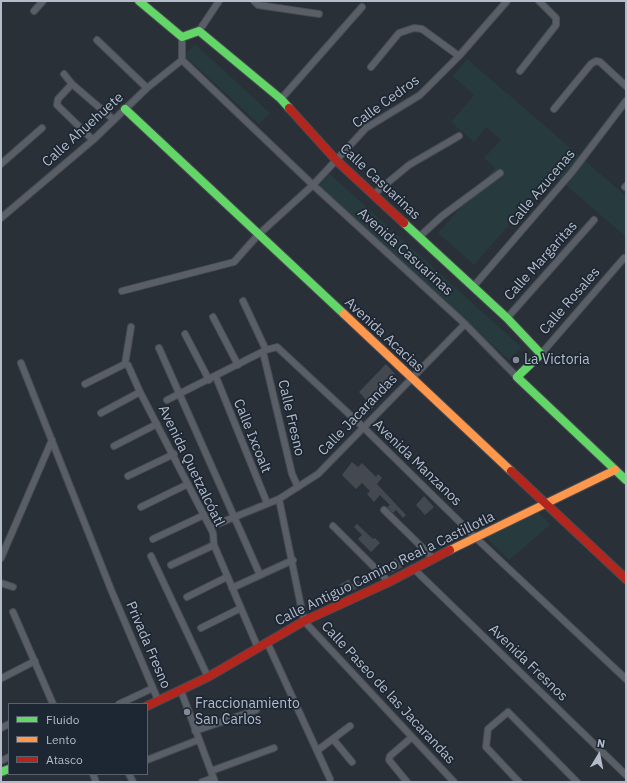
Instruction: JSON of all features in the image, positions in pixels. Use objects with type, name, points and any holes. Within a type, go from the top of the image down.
[{"type":"street","points":[[34,11],[43,1]]},
{"type":"street","points":[[139,1],[182,36]]},
{"type":"street","points":[[182,36],[199,31],[219,1]]},
{"type":"street","points":[[254,1],[258,4],[319,14]]},
{"type":"street","name":"Calle Cedros","points":[[122,291],[234,262],[258,235],[313,186],[366,128],[420,95],[459,56],[507,1]]},
{"type":"street","points":[[520,71],[556,26],[556,18],[538,1]]},
{"type":"street","points":[[280,99],[362,6]]},
{"type":"street","points":[[371,67],[399,33],[414,28],[422,29],[459,56]]},
{"type":"street","name":"Calle Casuarinas","points":[[199,31],[280,99],[336,160],[507,318],[541,354]]},
{"type":"street","points":[[182,36],[182,60]]},
{"type":"street","points":[[97,40],[147,88]]},
{"type":"street","name":"Calle Ahuehuete","points":[[1,218],[93,140],[147,88],[182,60]]},
{"type":"street","name":"Avenida Casuarinas","points":[[182,60],[313,186],[465,324],[516,377],[626,480]]},
{"type":"street","points":[[554,109],[591,64],[596,61],[600,62],[626,86]]},
{"type":"street","points":[[64,74],[72,84],[114,120]]},
{"type":"street","points":[[72,84],[58,99],[57,105],[93,140]]},
{"type":"street","name":"Calle Azucenas","points":[[473,287],[572,172],[626,101]]},
{"type":"street","name":"Avenida Acacias","points":[[125,109],[544,504],[626,579]]},
{"type":"street","points":[[1,164],[42,128]]},
{"type":"street","points":[[374,194],[409,165],[458,136]]},
{"type":"street","points":[[419,237],[442,216],[500,173]]},
{"type":"street","name":"Calle Margaritas","points":[[507,318],[594,220]]},
{"type":"street","name":"Calle Rosales","points":[[516,377],[541,354],[624,258]]},
{"type":"street","name":"Calle Fresno","points":[[243,301],[264,351],[292,474],[298,487]]},
{"type":"street","points":[[213,317],[238,365]]},
{"type":"street","name":"Calle Jacarandas","points":[[210,527],[279,499],[318,474],[465,324]]},
{"type":"street","points":[[85,384],[126,364],[130,327]]},
{"type":"street","points":[[185,334],[209,380]]},
{"type":"street","name":"Avenida Manzanos","points":[[264,351],[277,347],[364,427],[476,538],[626,679]]},
{"type":"street","points":[[159,348],[260,575]]},
{"type":"street","points":[[167,400],[216,377],[264,351]]},
{"type":"street","name":"Privada Fresno","points":[[21,362],[116,600],[158,700]]},
{"type":"street","name":"Avenida Quetzalcóatl","points":[[126,364],[128,365],[140,392],[174,454],[213,533],[214,545],[258,648]]},
{"type":"street","name":"Calle Ixcoalt","points":[[216,377],[267,503]]},
{"type":"street","points":[[101,413],[140,392]]},
{"type":"street","points":[[114,446],[157,424]]},
{"type":"street","points":[[1,558],[52,440]]},
{"type":"street","points":[[128,476],[174,454]]},
{"type":"street","name":"Calle Antiguo Camino Real a Castillotla","points":[[148,705],[181,691],[304,621],[388,582],[433,558],[615,470]]},
{"type":"street","points":[[141,507],[188,484]]},
{"type":"street","points":[[279,499],[304,621]]},
{"type":"street","points":[[384,510],[433,558]]},
{"type":"street","points":[[153,539],[204,515]]},
{"type":"street","points":[[333,526],[388,582]]},
{"type":"street","points":[[171,565],[214,545]]},
{"type":"street","points":[[150,556],[208,676]]},
{"type":"street","points":[[232,588],[292,560]]},
{"type":"street","name":"Avenida Fresnos","points":[[413,568],[626,775]]},
{"type":"street","points":[[186,597],[227,577]]},
{"type":"street","points":[[1,582],[13,587]]},
{"type":"street","points":[[201,628],[241,608]]},
{"type":"street","points":[[13,612],[52,703]]},
{"type":"street","name":"Calle Paseo de las Jacarandas","points":[[304,621],[454,782]]},
{"type":"street","points":[[267,642],[318,750],[330,779]]},
{"type":"street","points":[[2,678],[35,661]]},
{"type":"street","points":[[121,703],[153,688]]},
{"type":"street","points":[[181,691],[213,777]]},
{"type":"street","points":[[195,731],[256,710]]},
{"type":"street","points":[[519,782],[486,747],[488,729],[510,712],[577,782]]},
{"type":"street","points":[[318,750],[350,726]]},
{"type":"street","points":[[406,782],[388,760],[390,756],[412,736]]},
{"type":"street","points":[[333,739],[352,762]]},
{"type":"street","points":[[148,760],[198,740]]},
{"type":"street","points":[[202,782],[274,748]]},
{"type":"green space","points":[[195,44],[270,113],[259,124],[184,55]]},
{"type":"green space","points":[[467,59],[626,196],[626,237],[553,174],[474,265],[438,233],[495,168],[484,158],[501,140],[486,127],[474,142],[451,122],[474,95],[453,76]]},
{"type":"green space","points":[[330,174],[521,347],[509,360],[318,187]]},
{"type":"green space","points":[[539,513],[550,525],[509,560],[486,537]]},
{"type":"building","points":[[386,364],[395,374],[375,396],[379,401],[370,411],[364,402],[366,400],[359,392]]},
{"type":"building","points":[[352,462],[358,467],[362,463],[376,477],[378,474],[382,478],[377,484],[406,515],[403,518],[396,510],[393,513],[387,507],[390,505],[380,495],[374,502],[367,494],[370,491],[362,483],[356,489],[342,475]]},
{"type":"building","points":[[424,496],[434,507],[425,515],[416,505]]},
{"type":"building","points":[[357,524],[373,539],[375,538],[380,543],[371,552],[358,539],[362,535],[354,527]]},
{"type":"building","points":[[395,558],[403,567],[391,573],[387,568]]},
{"type":"building","points":[[349,579],[351,584],[359,581],[362,586],[344,594],[339,585]]},
{"type":"traffic: fast","points":[[139,1],[182,37],[199,31],[281,99],[289,108]]},
{"type":"traffic: fast","points":[[125,109],[344,314]]},
{"type":"traffic: fast","points":[[404,223],[507,318],[541,354],[517,377],[626,480]]},
{"type":"traffic: fast","points":[[1,772],[8,769]]},
{"type":"traffic: slow","points":[[344,314],[511,471]]},
{"type":"traffic: slow","points":[[450,550],[615,470]]},
{"type":"traffic: jam","points":[[289,108],[336,160],[404,223]]},
{"type":"traffic: jam","points":[[511,471],[626,579]]},
{"type":"traffic: jam","points":[[148,706],[208,677],[304,621],[389,582],[450,550]]},
{"type":"place","name":"La Victoria","points":[[516,360]]},
{"type":"place","name":"Fraccionamiento San Carlos","points":[[187,712]]}]
